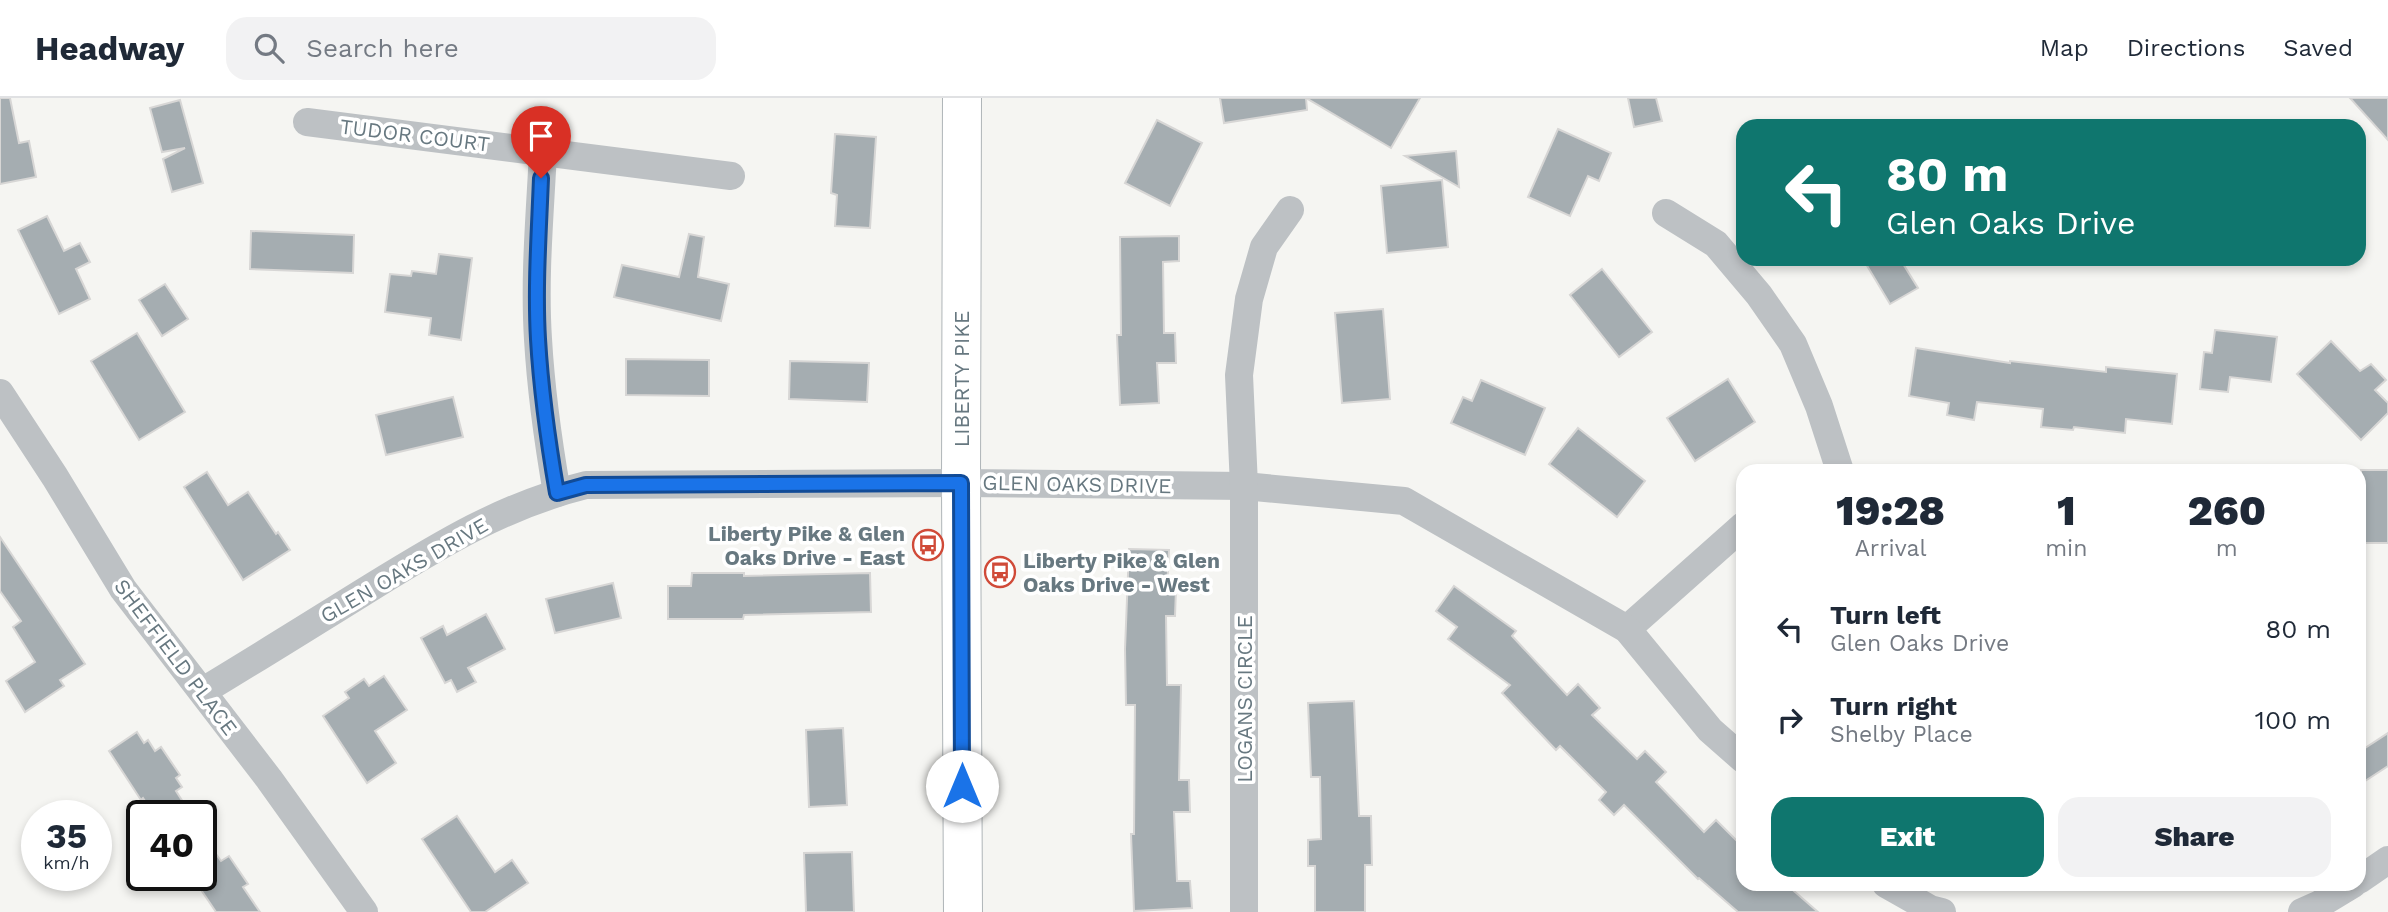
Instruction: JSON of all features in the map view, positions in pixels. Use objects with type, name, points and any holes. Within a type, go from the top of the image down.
[{"type":"street","name":"LIBERTY PIKE","points":[[962,98],[963,912]]},
{"type":"street","name":"TUDOR COURT","points":[[307,122],[731,176]]},
{"type":"street","points":[[543,152],[537,259],[538,336],[543,410],[557,493]]},
{"type":"street","name":"LOGANS CIRCLE","points":[[1244,912],[1244,486],[1239,375],[1249,299],[1264,247],[1290,210]]},
{"type":"street","points":[[1665,213],[1716,244],[1759,295],[1793,344],[1819,406],[1838,464]]},
{"type":"street","name":"SHEFFIELD PLACE","points":[[0,393],[123,589],[203,691],[364,912]]},
{"type":"street","name":"GLEN OAKS DRIVE","points":[[203,691],[448,540],[498,515],[586,485],[961,483],[1244,486],[1404,501],[1626,629],[1710,730],[1736,754]]},
{"type":"street","points":[[1626,629],[1736,532]]},
{"type":"street","points":[[2366,875],[2388,860]]},
{"type":"street","points":[[1898,891],[1930,909],[1942,912]]},
{"type":"street","points":[[2302,912],[2320,905],[2342,891]]},
{"type":"building","points":[[0,98],[10,98],[19,143],[29,141],[36,177],[0,184]]},
{"type":"building","points":[[1220,98],[1306,98],[1307,110],[1224,123]]},
{"type":"building","points":[[1306,98],[1420,98],[1391,148]]},
{"type":"building","points":[[1628,98],[1656,98],[1662,121],[1634,127]]},
{"type":"building","points":[[2350,98],[2388,98],[2388,140]]},
{"type":"building","points":[[180,100],[203,183],[172,192],[163,159],[185,148],[162,152],[150,108]]},
{"type":"building","points":[[1157,120],[1202,143],[1170,206],[1125,183]]},
{"type":"building","points":[[1558,129],[1611,153],[1599,181],[1588,176],[1570,216],[1528,197]]},
{"type":"building","points":[[835,134],[876,137],[870,228],[835,226],[837,195],[831,193]]},
{"type":"building","points":[[1456,151],[1459,187],[1405,156]]},
{"type":"building","points":[[1442,180],[1448,247],[1387,253],[1381,186]]},
{"type":"building","points":[[47,216],[64,251],[80,243],[90,262],[76,269],[90,299],[59,314],[18,230]]},
{"type":"building","points":[[251,231],[354,235],[353,273],[250,269]]},
{"type":"building","points":[[689,234],[704,237],[698,277],[729,284],[721,321],[614,297],[622,265],[679,277]]},
{"type":"building","points":[[1179,236],[1179,261],[1163,262],[1164,333],[1175,333],[1176,363],[1157,363],[1159,403],[1120,405],[1117,335],[1121,335],[1120,237]]},
{"type":"building","points":[[439,254],[472,258],[461,340],[429,335],[431,318],[385,312],[390,274],[411,276],[412,271],[436,274]]},
{"type":"building","points":[[1867,266],[1904,266],[1918,288],[1890,304]]},
{"type":"building","points":[[1602,269],[1652,332],[1619,357],[1570,295]]},
{"type":"building","points":[[165,284],[188,319],[162,336],[139,300]]},
{"type":"building","points":[[1383,309],[1390,399],[1342,403],[1335,313]]},
{"type":"building","points":[[2215,330],[2277,337],[2271,382],[2230,377],[2228,392],[2200,389],[2204,352],[2212,353]]},
{"type":"building","points":[[137,333],[185,412],[139,440],[91,361]]},
{"type":"building","points":[[2331,341],[2360,371],[2371,364],[2386,380],[2375,390],[2388,403],[2388,413],[2361,440],[2297,374]]},
{"type":"building","points":[[1916,348],[2010,363],[2106,372],[2106,367],[2177,374],[2172,424],[2126,419],[2125,433],[2074,427],[2073,430],[2041,427],[2043,409],[1977,402],[1974,420],[1947,415],[1949,403],[1909,396]]},
{"type":"building","points":[[626,359],[709,360],[709,396],[626,395]]},
{"type":"building","points":[[790,361],[869,363],[867,402],[789,399]]},
{"type":"building","points":[[1728,379],[1755,422],[1695,461],[1667,418]]},
{"type":"building","points":[[1481,380],[1545,408],[1525,455],[1451,423],[1463,397],[1472,401]]},
{"type":"building","points":[[453,397],[463,437],[386,455],[376,415]]},
{"type":"building","points":[[1578,428],[1645,481],[1617,517],[1549,464]]},
{"type":"building","points":[[2366,470],[2388,470],[2388,543],[2366,543]]},
{"type":"building","points":[[207,472],[228,505],[248,492],[290,550],[243,580],[184,487]]},
{"type":"building","points":[[0,537],[85,664],[60,680],[64,686],[25,712],[6,681],[35,662],[13,627],[21,621],[0,591]]},
{"type":"building","points":[[1129,549],[1169,550],[1167,589],[1176,589],[1175,616],[1166,616],[1167,685],[1181,685],[1179,780],[1189,780],[1190,812],[1174,812],[1177,881],[1190,881],[1192,908],[1134,911],[1131,834],[1134,834],[1135,705],[1126,705],[1125,649]]},
{"type":"building","points":[[692,573],[744,573],[744,576],[870,573],[871,612],[744,615],[743,619],[668,619],[668,586],[691,586]]},
{"type":"building","points":[[613,583],[621,618],[555,633],[546,599]]},
{"type":"building","points":[[1454,586],[1516,631],[1512,636],[1567,695],[1578,684],[1600,708],[1592,715],[1637,759],[1645,751],[1666,772],[1656,782],[1704,832],[1716,820],[1736,840],[1736,891],[1794,891],[1818,912],[1738,912],[1698,879],[1624,805],[1614,815],[1599,800],[1606,792],[1560,746],[1556,750],[1502,693],[1510,685],[1448,639],[1457,627],[1436,611]]},
{"type":"building","points":[[486,614],[505,649],[468,668],[476,682],[457,692],[451,680],[445,683],[421,638],[443,626],[447,635]]},
{"type":"building","points":[[384,676],[407,710],[375,731],[396,763],[367,783],[323,716],[349,698],[345,692],[364,679],[369,686]]},
{"type":"building","points":[[1354,701],[1359,816],[1371,816],[1372,865],[1365,865],[1365,912],[1315,912],[1315,866],[1308,866],[1308,840],[1321,839],[1320,777],[1311,777],[1308,703]]},
{"type":"building","points":[[843,728],[847,805],[809,807],[806,730]]},
{"type":"building","points":[[137,732],[144,743],[148,740],[155,751],[161,747],[180,775],[176,778],[182,787],[176,791],[182,800],[141,800],[109,751]]},
{"type":"building","points":[[2388,733],[2388,766],[2366,780],[2366,747]]},
{"type":"building","points":[[457,816],[495,872],[512,860],[528,883],[485,912],[471,912],[422,839]]},
{"type":"building","points":[[852,852],[854,912],[806,912],[804,853]]},
{"type":"building","points":[[217,855],[221,861],[229,856],[248,884],[243,887],[260,912],[216,912],[202,891],[217,891]]},
{"type":"place","name":"Liberty Pike & Glen Oaks Drive - East","points":[[928,545]]},
{"type":"place","name":"Liberty Pike & Glen Oaks Drive - West","points":[[1000,572]]},
{"type":"route","points":[[541,178],[537,259],[538,336],[543,410],[557,493],[586,485],[961,483],[962,786]]}]
